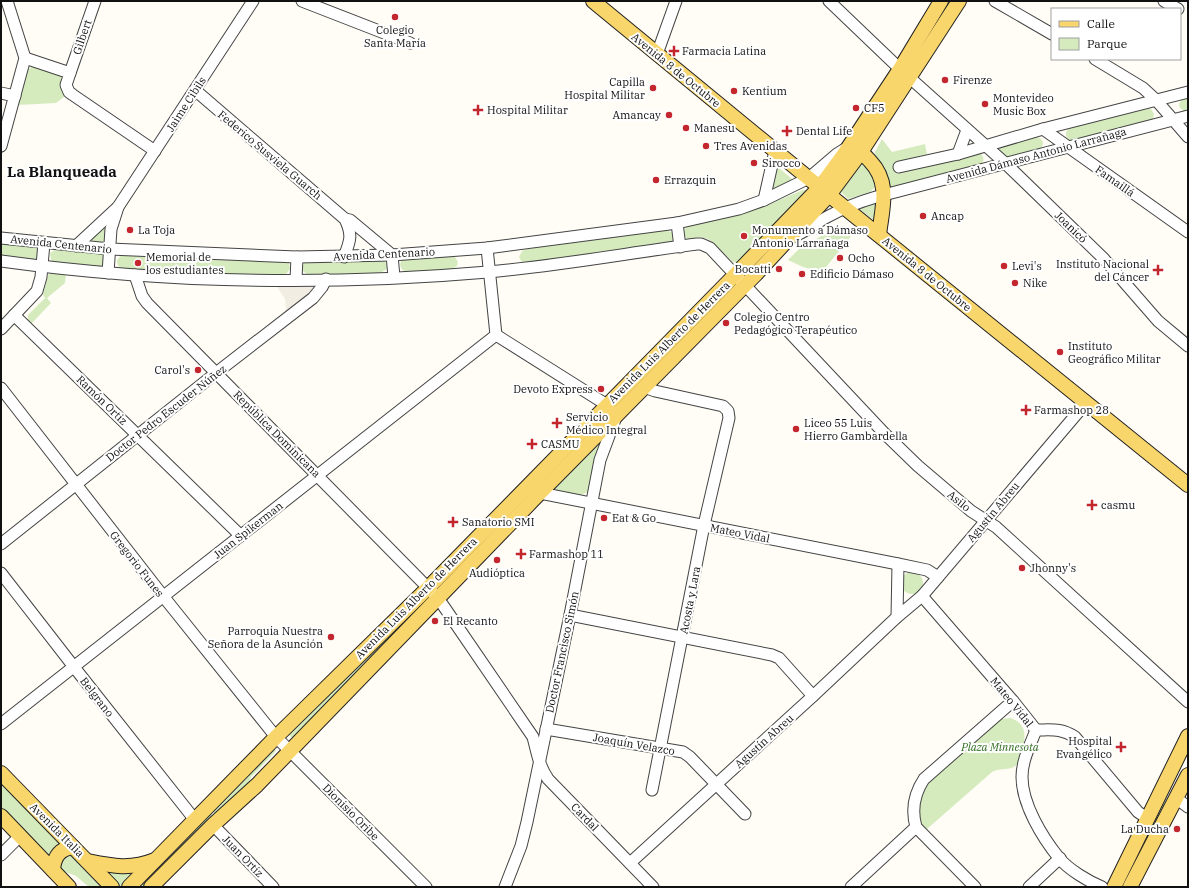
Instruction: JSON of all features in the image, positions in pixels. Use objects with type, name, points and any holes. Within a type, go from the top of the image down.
[{"type":"main road","name":"Avenida 8 de Octubre","points":[[593,1],[819,187],[1188,485]]},
{"type":"main road","name":"Avenida Luis Alberto de Herrera","points":[[129,887],[276,738],[428,588],[607,405],[741,279],[788,239],[819,187],[861,152],[905,74],[940,1]]},
{"type":"main road","name":"Avenida Luis Alberto de Herrera","points":[[151,887],[213,825],[257,785],[644,387],[741,279],[819,187],[959,1]]},
{"type":"main road","points":[[848,148],[861,152],[872,163],[879,173],[884,187],[879,235]]},
{"type":"main road","points":[[1114,887],[1188,736]]},
{"type":"main road","points":[[1176,798],[1171,793],[1171,787],[1188,753]]},
{"type":"main road","name":"Avenida Italia","points":[[1,773],[112,887]]},
{"type":"main road","points":[[1130,887],[1188,775]]},
{"type":"main road","points":[[1,816],[68,885]]},
{"type":"main road","points":[[53,870],[53,864],[58,853],[64,849],[73,847]]},
{"type":"main road","points":[[87,861],[117,867],[145,864],[157,859]]},
{"type":"main road","points":[[160,887],[166,872]]},
{"type":"street","points":[[1,146],[25,58],[7,1]]},
{"type":"street","name":"Gilbert","points":[[70,73],[95,1]]},
{"type":"street","name":"Jaime Cibils","points":[[76,246],[118,207],[253,1]]},
{"type":"street","points":[[302,1],[410,43]]},
{"type":"street","points":[[657,54],[676,1]]},
{"type":"street","name":"Joanicó","points":[[829,1],[905,74],[1005,163],[1104,258],[1158,321],[1188,346]]},
{"type":"street","points":[[995,1],[1051,33]]},
{"type":"street","points":[[1164,1],[1176,8]]},
{"type":"street","points":[[25,58],[70,73],[66,83],[69,92],[155,151]]},
{"type":"street","points":[[1097,60],[1135,82],[1156,100],[1188,137]]},
{"type":"street","name":"Federico Susviela Guarch","points":[[195,90],[345,219],[350,220],[392,255]]},
{"type":"street","name":"Avenida Dámaso Antonio Larrañaga","points":[[899,167],[958,154],[1043,129],[1188,92]]},
{"type":"street","points":[[1,93],[15,96]]},
{"type":"street","name":"Avenida Dámaso Antonio Larrañaga","points":[[788,239],[801,233],[828,216],[856,203],[1188,116]]},
{"type":"street","name":"Famaillá","points":[[1043,129],[1188,232]]},
{"type":"street","points":[[958,154],[967,130]]},
{"type":"street","points":[[764,200],[775,150]]},
{"type":"street","name":"Avenida Centenario","points":[[1,238],[110,249],[297,257],[392,255],[487,248],[677,223],[739,209],[764,200],[819,187]]},
{"type":"street","name":"Jaime Cibils","points":[[108,273],[111,229],[118,207]]},
{"type":"street","points":[[344,257],[351,239],[350,231],[345,219]]},
{"type":"street","points":[[677,223],[680,247]]},
{"type":"street","points":[[1,329],[38,291],[44,243]]},
{"type":"street","name":"Avenida Centenario","points":[[1,261],[42,267],[135,275],[217,279],[296,280],[489,272],[605,258],[701,244],[710,248],[741,279]]},
{"type":"street","points":[[487,248],[496,335],[607,405],[616,417]]},
{"type":"street","points":[[392,255],[394,277]]},
{"type":"street","points":[[296,280],[297,257]]},
{"type":"street","name":"República Dominicana","points":[[135,275],[142,296],[147,303],[428,588]]},
{"type":"street","name":"Doctor Pedro Escuder Núñez","points":[[1,544],[216,372],[313,298],[322,287],[326,279]]},
{"type":"street","name":"Asilo","points":[[741,279],[918,466],[971,511],[996,527],[1188,702]]},
{"type":"street","name":"Ramón Ortiz","points":[[14,315],[241,536]]},
{"type":"street","name":"Juan Spikerman","points":[[1,724],[496,335]]},
{"type":"street","name":"Acosta y Lara","points":[[644,387],[655,391],[723,406],[728,411],[729,418],[704,525],[652,790]]},
{"type":"street","name":"Gregorio Funes","points":[[1,388],[75,485],[276,738]]},
{"type":"street","name":"Agustín Abreu","points":[[630,863],[897,617],[922,596],[1086,403]]},
{"type":"street","name":"Doctor Francisco Simón","points":[[505,887],[521,846],[570,615],[600,460],[616,417]]},
{"type":"street","name":"Mateo Vidal","points":[[540,493],[927,570],[938,577]]},
{"type":"street","points":[[897,617],[898,564]]},
{"type":"street","name":"Belgrano","points":[[1,573],[196,820]]},
{"type":"street","name":"Cardal","points":[[428,588],[438,598],[533,737],[543,773],[653,887]]},
{"type":"street","name":"Mateo Vidal","points":[[922,596],[1013,701],[1036,730],[1059,730],[1068,732],[1075,737],[1138,812],[1147,818]]},
{"type":"street","points":[[570,615],[772,654],[779,658],[813,696]]},
{"type":"street","points":[[975,887],[916,827],[914,819],[914,804],[919,787],[924,779],[1013,701]]},
{"type":"street","points":[[533,737],[546,729]]},
{"type":"street","name":"Joaquín Velazco","points":[[546,729],[683,752],[745,814]]},
{"type":"street","points":[[1036,730],[1023,763],[1022,779],[1025,794],[1039,828],[1060,858],[1091,883],[1102,887]]},
{"type":"street","name":"Dionisio Oribe","points":[[276,738],[290,750],[426,887]]},
{"type":"street","points":[[1176,798],[1188,807]]},
{"type":"street","name":"Juan Ortiz","points":[[213,825],[273,887]]},
{"type":"street","points":[[851,887],[916,827]]},
{"type":"street","points":[[1,855],[20,836]]},
{"type":"street","points":[[1029,887],[1060,858]]},
{"type":"green space","points":[[35,65],[59,73],[61,76],[61,90],[65,96],[56,103],[18,105],[27,70]]},
{"type":"green space","points":[[1188,97],[1188,112],[1185,112],[1180,108],[1179,104],[1182,99]]},
{"type":"green space","points":[[1148,108],[1151,109],[1154,114],[1151,121],[1070,141],[1066,136],[1066,132],[1069,128]]},
{"type":"green space","points":[[1037,137],[1043,142],[1039,150],[1005,157],[999,150],[1001,147]]},
{"type":"green space","points":[[882,139],[892,152],[925,144],[927,154],[896,162],[899,172],[979,152],[982,155],[983,160],[981,165],[891,188],[884,169],[874,154]]},
{"type":"green space","points":[[861,161],[873,174],[876,186],[870,192],[848,199],[839,190]]},
{"type":"green space","points":[[778,167],[793,180],[772,190],[776,168]]},
{"type":"green space","points":[[806,190],[806,192],[739,262],[733,262],[708,239],[700,237],[687,239],[683,235],[683,230],[688,226],[765,206]]},
{"type":"green space","points":[[878,202],[875,221],[859,209],[860,208]]},
{"type":"green space","points":[[116,211],[105,242],[92,241],[92,238]]},
{"type":"green space","points":[[837,227],[844,227],[852,235],[822,272],[803,267],[788,260],[800,248]]},
{"type":"green space","points":[[666,230],[673,233],[674,240],[667,245],[525,263],[522,262],[519,257],[522,251],[527,249]]},
{"type":"green space","points":[[1,242],[35,246],[38,249],[38,258],[33,260],[1,256]]},
{"type":"green space","points":[[57,249],[101,253],[105,256],[104,263],[100,267],[54,262],[51,260],[50,253]]},
{"type":"green space","points":[[121,255],[287,261],[290,269],[283,275],[217,274],[122,268],[119,266],[117,261]]},
{"type":"green space","points":[[452,255],[456,258],[458,263],[457,266],[452,269],[406,272],[400,266],[403,259]]},
{"type":"green space","points":[[382,260],[386,263],[387,269],[380,273],[308,275],[303,271],[302,267],[305,262]]},
{"type":"green space","points":[[51,273],[66,274],[65,283],[47,298],[51,303],[31,324],[28,321],[28,315],[45,298],[43,295],[48,275]]},
{"type":"green space","points":[[607,432],[598,450],[589,483],[591,488],[583,494],[575,496],[556,491],[554,487]]},
{"type":"green space","points":[[908,572],[916,572],[923,579],[923,587],[916,594],[908,594],[901,587],[901,579]]},
{"type":"green space","points":[[422,599],[427,604],[293,739],[288,734]]},
{"type":"green space","name":"Plaza Minnesota","points":[[1010,718],[1017,721],[1022,726],[1024,731],[1024,744],[1016,766],[1013,768],[992,772],[927,829],[922,825],[918,814],[919,799],[929,780],[998,721]]},
{"type":"green space","points":[[273,748],[276,751],[251,777],[247,787],[216,815],[212,811]]},
{"type":"green space","points":[[1,780],[61,843],[49,857],[1,807]]},
{"type":"green space","points":[[1162,803],[1165,805],[1124,883],[1123,882]]},
{"type":"green space","points":[[210,813],[214,817],[144,887],[136,887]]},
{"type":"green space","points":[[68,855],[74,857],[103,887],[89,887],[76,876],[63,871],[59,865],[60,860]]},
{"type":"green space","points":[[104,870],[136,871],[120,886]]},
{"type":"shaded area","points":[[276,285],[314,285],[315,287],[309,294],[284,314],[286,308],[285,299]]},
{"type":"place","name":"Colegio Santa María","points":[[395,17]]},
{"type":"place","name":"Farmacia Latina","points":[[674,51]]},
{"type":"place","name":"Firenze","points":[[945,80]]},
{"type":"place","name":"Capilla Hospital Militar","points":[[653,88]]},
{"type":"place","name":"Kentium","points":[[734,91]]},
{"type":"place","name":"Montevideo Music Box","points":[[985,104]]},
{"type":"place","name":"CF5","points":[[856,108]]},
{"type":"place","name":"Hospital Militar","points":[[478,110]]},
{"type":"place","name":"Amancay","points":[[669,115]]},
{"type":"place","name":"Manesu","points":[[686,128]]},
{"type":"place","name":"Dental Life","points":[[787,131]]},
{"type":"place","name":"Tres Avenidas","points":[[706,146]]},
{"type":"place","name":"Sirocco","points":[[754,163]]},
{"type":"place","name":"Errazquin","points":[[656,180]]},
{"type":"place","name":"Ancap","points":[[923,216]]},
{"type":"place","name":"La Toja","points":[[130,230]]},
{"type":"place","name":"Monumento a Dámaso Antonio Larrañaga","points":[[744,236]]},
{"type":"place","name":"Ocho","points":[[840,258]]},
{"type":"place","name":"Memorial de los estudiantes","points":[[138,263]]},
{"type":"place","name":"Levi's","points":[[1004,266]]},
{"type":"place","name":"Bocatti","points":[[779,269]]},
{"type":"place","name":"Instituto Nacional del Cáncer","points":[[1158,270]]},
{"type":"place","name":"Edificio Dámaso","points":[[802,274]]},
{"type":"place","name":"Nike","points":[[1015,283]]},
{"type":"place","name":"Colegio Centro Pedagógico Terapéutico","points":[[726,323]]},
{"type":"place","name":"Instituto Geográfico Militar","points":[[1060,352]]},
{"type":"place","name":"Carol's","points":[[198,370]]},
{"type":"place","name":"Devoto Express","points":[[601,389]]},
{"type":"place","name":"Farmashop 28","points":[[1026,410]]},
{"type":"place","name":"Servicio Médico Integral","points":[[557,423]]},
{"type":"place","name":"Liceo 55 Luis Hierro Gambardella","points":[[796,429]]},
{"type":"place","name":"CASMU","points":[[532,444]]},
{"type":"place","name":"casmu","points":[[1092,505]]},
{"type":"place","name":"Eat & Go","points":[[604,518]]},
{"type":"place","name":"Sanatorio SMI","points":[[453,522]]},
{"type":"place","name":"Farmashop 11","points":[[521,554]]},
{"type":"place","name":"Audióptica","points":[[497,560]]},
{"type":"place","name":"Jhonny's","points":[[1022,568]]},
{"type":"place","name":"El Recanto","points":[[435,621]]},
{"type":"place","name":"Parroquia Nuestra Señora de la Asunción","points":[[331,637]]},
{"type":"place","name":"Hospital Evangélico","points":[[1121,747]]},
{"type":"place","name":"La Ducha","points":[[1177,829]]},
{"type":"district","name":"La Blanqueada","points":[[62,171]]}]
